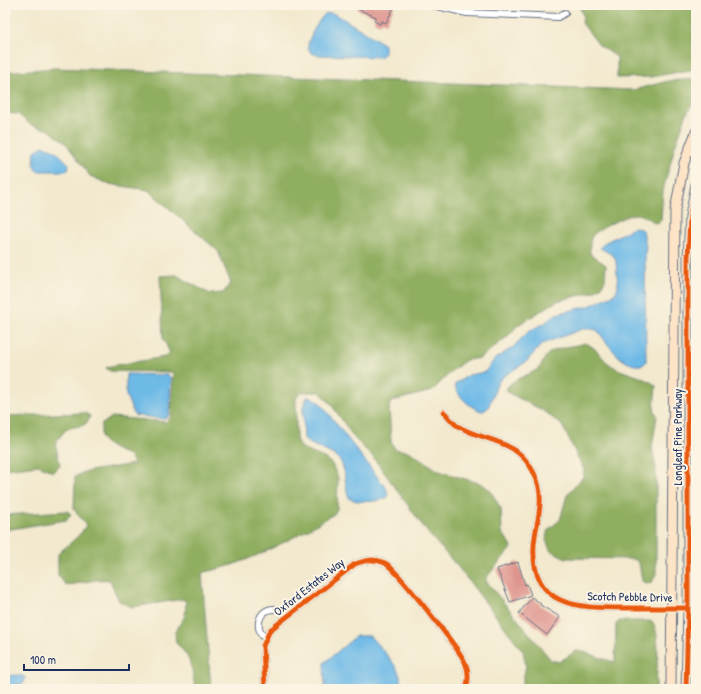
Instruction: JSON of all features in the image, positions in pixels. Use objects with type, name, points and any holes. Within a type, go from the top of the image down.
[{"type":"main road","name":"Longleaf Pine Parkway","points":[[671,689],[673,265],[675,210],[684,163],[696,132]]},
{"type":"main road","name":"Longleaf Pine Parkway","points":[[686,689],[688,608],[688,266],[690,216],[696,185]]},
{"type":"main road","points":[[673,265],[688,266]]},
{"type":"street","points":[[433,5],[467,13],[558,17],[565,13]]},
{"type":"street","name":"Scotch Pebble Drive","points":[[444,412],[456,425],[501,442],[521,455],[534,473],[540,491],[541,508],[534,543],[534,561],[537,575],[545,588],[556,598],[573,605],[594,608],[688,608]]},
{"type":"street","name":"Oxford Estates Way","points":[[265,689],[262,653],[265,638],[270,630],[356,564],[366,560],[375,560],[385,563],[394,570],[461,656],[468,673],[466,689]]},
{"type":"street","name":"Oxford Estates Way","points":[[265,638],[259,634],[258,627],[260,618],[267,610],[275,609],[289,615]]},
{"type":"green space","points":[[521,5],[547,5],[545,7],[522,8]]},
{"type":"green space","points":[[579,5],[696,5],[696,69],[651,77],[617,78],[617,57],[599,45],[582,23],[583,16]]},
{"type":"green space","points":[[55,68],[633,90],[668,81],[696,79],[696,97],[687,113],[675,146],[663,190],[661,219],[658,224],[641,215],[635,214],[619,219],[606,226],[595,233],[591,238],[590,254],[606,265],[605,280],[602,286],[593,292],[557,301],[518,325],[507,337],[480,358],[466,360],[453,370],[432,391],[392,401],[389,406],[391,442],[395,449],[410,452],[439,471],[482,484],[490,490],[501,509],[502,532],[512,547],[486,578],[486,581],[551,660],[559,662],[576,651],[615,662],[616,624],[619,621],[652,621],[655,627],[658,644],[656,689],[521,689],[526,666],[523,651],[458,567],[428,533],[373,457],[355,439],[331,404],[320,392],[301,392],[296,398],[296,439],[299,445],[305,450],[324,458],[332,464],[338,478],[337,509],[334,514],[271,549],[237,563],[204,572],[202,574],[211,689],[195,689],[192,669],[188,659],[176,643],[175,632],[185,616],[186,603],[184,599],[132,607],[119,601],[110,580],[99,580],[66,585],[58,575],[58,554],[78,536],[86,525],[74,509],[75,477],[84,472],[134,464],[130,457],[114,449],[101,438],[101,425],[112,417],[166,422],[171,417],[173,372],[110,371],[106,368],[165,357],[170,353],[163,338],[160,276],[176,275],[210,294],[223,293],[231,283],[218,251],[148,190],[109,184],[90,176],[65,142],[49,130],[31,125],[18,114],[5,113],[5,72]]},
{"type":"green space","points":[[696,204],[696,591],[692,258]]},
{"type":"green space","points":[[585,343],[592,347],[614,367],[645,379],[656,386],[654,409],[657,416],[652,447],[656,469],[656,574],[652,582],[645,583],[642,581],[639,563],[634,559],[566,558],[550,550],[546,540],[548,530],[560,520],[567,495],[583,477],[584,470],[562,425],[542,410],[509,393],[506,389],[513,382],[538,369],[546,356],[551,352]]},
{"type":"green space","points":[[85,413],[90,416],[86,423],[69,428],[55,443],[60,465],[53,472],[39,465],[5,469],[5,416]]},
{"type":"green space","points":[[67,511],[71,514],[66,520],[5,530],[5,515]]},
{"type":"water","points":[[331,13],[337,15],[379,41],[384,45],[384,54],[380,57],[318,55],[311,53],[308,44],[317,24],[325,14]]},
{"type":"water","points":[[43,146],[55,150],[69,164],[68,169],[65,171],[37,171],[34,166],[35,151]]},
{"type":"water","points":[[635,227],[643,230],[646,248],[646,362],[643,365],[628,363],[616,354],[597,330],[585,328],[542,344],[526,362],[504,376],[498,382],[488,408],[483,411],[474,408],[461,397],[455,384],[469,375],[485,372],[495,359],[512,348],[529,331],[545,323],[556,314],[589,306],[615,294],[618,287],[616,261],[613,255],[600,248],[604,243]]},
{"type":"water","points":[[126,374],[168,375],[171,378],[169,416],[164,419],[134,415],[126,395]]},
{"type":"water","points":[[307,397],[314,398],[321,404],[386,488],[388,494],[387,498],[368,502],[350,499],[343,467],[338,458],[307,442],[304,438],[303,407]]},
{"type":"water","points":[[356,636],[370,636],[386,654],[399,675],[401,682],[400,689],[325,689],[324,663]]},
{"type":"water","points":[[18,675],[25,677],[24,683],[11,689],[5,689],[5,676]]},
{"type":"building","points":[[359,5],[395,5],[386,23],[382,21],[380,24],[374,21],[376,17],[357,9]]},
{"type":"building","points":[[518,562],[525,585],[527,584],[531,595],[510,602],[497,569]]},
{"type":"building","points":[[532,597],[541,604],[540,605],[560,617],[547,635],[519,613]]},
{"type":"cycle path","points":[[686,689],[688,608],[688,258],[690,216],[696,185]]},
{"type":"cycle path","points":[[444,412],[456,425],[477,435],[499,442],[518,453],[527,461],[534,473],[540,492],[540,509],[534,545],[535,566],[540,581],[548,592],[560,600],[590,607],[688,608]]},
{"type":"cycle path","points":[[265,689],[263,646],[270,630],[355,564],[374,560],[385,563],[402,579],[460,654],[467,669],[468,682],[466,689]]}]
